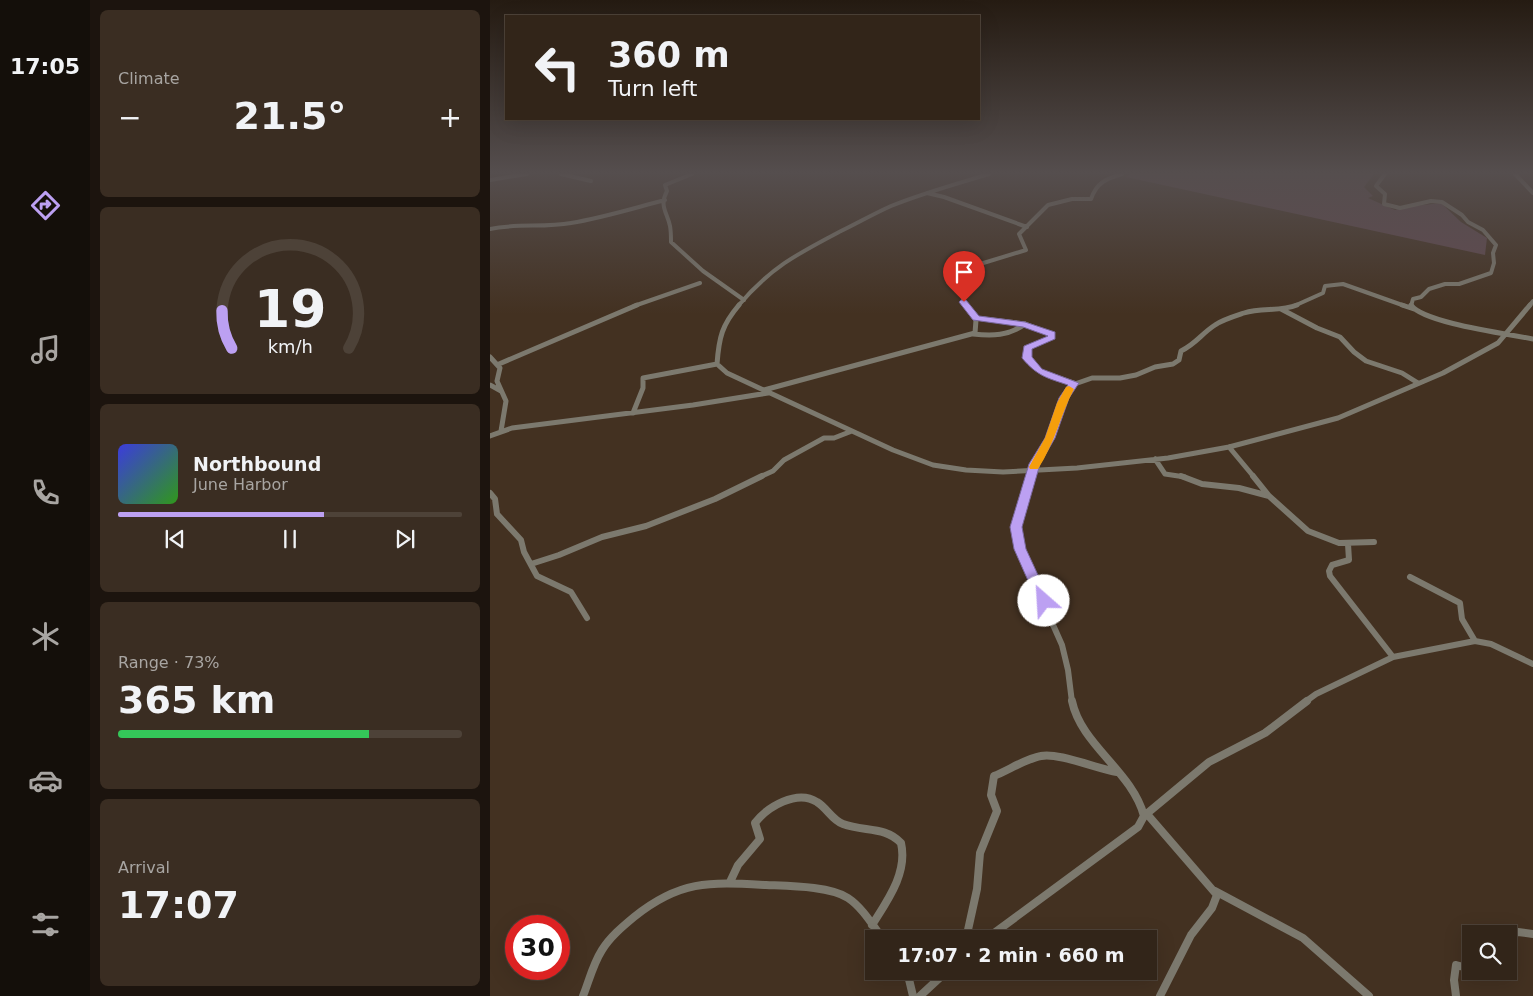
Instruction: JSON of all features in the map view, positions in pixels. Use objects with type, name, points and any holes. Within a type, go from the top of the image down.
[{"type":"street","points":[[490,229],[504,226],[539,227],[582,220]]},
{"type":"street","points":[[667,220],[672,243],[704,271],[744,300]]},
{"type":"street","points":[[717,364],[718,348],[724,323],[768,274],[804,250],[861,220]]},
{"type":"street","points":[[1009,220],[1027,227]]},
{"type":"street","points":[[973,334],[977,327],[976,318],[965,305],[963,298],[980,280],[978,271],[980,264],[1026,250],[1018,236],[1033,220]]},
{"type":"street","points":[[1414,309],[1411,306],[1413,299],[1421,297],[1430,289],[1445,284],[1459,284],[1492,273],[1493,253],[1496,250],[1496,246],[1483,230],[1467,220]]},
{"type":"street","points":[[499,364],[636,305],[700,283]]},
{"type":"street","points":[[976,318],[1025,324],[1053,336],[1028,348],[1026,353],[1030,362],[1039,371],[1049,376],[1074,383],[1092,378],[1127,377],[1155,367],[1173,364],[1179,360],[1181,351],[1194,345],[1215,325],[1244,313],[1294,306],[1323,293],[1325,286],[1337,284],[1378,295],[1453,323],[1533,339]]},
{"type":"street","points":[[717,364],[728,373],[766,391],[893,450],[933,465],[984,471],[1085,468],[1228,447],[1338,418],[1442,373],[1500,341],[1533,301]]},
{"type":"street","points":[[1280,308],[1340,338],[1354,352],[1370,363],[1402,373],[1418,383]]},
{"type":"street","points":[[490,436],[518,427],[693,405],[766,391],[908,352],[934,342],[973,334],[1000,335],[1017,330],[1025,324]]},
{"type":"street","points":[[490,357],[499,364],[501,371],[497,381],[506,401],[501,431]]},
{"type":"street","points":[[632,413],[643,388],[643,378],[717,364]]},
{"type":"street","points":[[1074,383],[1064,398],[1050,438],[1038,458],[1016,527],[1020,549],[1059,633],[1068,663],[1073,709],[1085,731],[1141,803],[1145,815],[1217,895],[1216,902],[1192,934],[1171,979],[1160,996]]},
{"type":"street","points":[[490,385],[501,391]]},
{"type":"street","points":[[530,564],[559,555],[602,537],[646,526],[715,499],[773,471],[784,460],[818,441],[852,430]]},
{"type":"street","points":[[1228,447],[1270,496],[1308,532],[1333,542],[1348,544],[1374,542]]},
{"type":"street","points":[[1155,459],[1165,474],[1177,475],[1202,484],[1239,488],[1270,496]]},
{"type":"street","points":[[490,493],[494,499],[498,514],[520,538],[530,564],[539,578],[574,595],[587,618]]},
{"type":"street","points":[[490,517],[498,514]]},
{"type":"street","points":[[1348,544],[1349,560],[1332,565],[1328,571],[1393,657]]},
{"type":"street","points":[[1410,577],[1460,603],[1462,619],[1475,641]]},
{"type":"street","points":[[998,930],[1138,827],[1145,815],[1209,762],[1264,733],[1316,694],[1393,657],[1475,641],[1491,644],[1533,664]]},
{"type":"street","points":[[968,930],[977,890],[980,853],[996,811],[991,795],[994,776],[1042,755],[1076,760],[1100,769],[1118,772]]},
{"type":"street","points":[[730,882],[738,865],[760,839],[755,822],[758,818],[771,809],[785,803],[799,798],[809,798],[817,802],[837,821],[845,825],[886,833],[896,837],[901,843],[904,854],[898,876],[893,889],[872,925]]},
{"type":"street","points":[[583,996],[597,957],[610,938],[664,896],[686,886],[730,882],[828,890],[839,894],[853,903],[876,930]]},
{"type":"street","points":[[1214,890],[1303,938],[1369,996]]},
{"type":"street","points":[[1517,932],[1533,934]]},
{"type":"street","points":[[1456,996],[1454,980],[1456,965],[1462,967]]},
{"type":"street","points":[[910,980],[914,996]]},
{"type":"street","points":[[920,996],[937,980]]},
{"type":"shaded area","points":[[1326,220],[1459,220],[1487,238],[1485,255]]},
{"type":"slow traffic","points":[[1034,467],[1050,438],[1069,389]]},
{"type":"route","points":[[964,302],[976,318],[1025,324],[1052,334],[1052,337],[1028,348],[1027,358],[1039,371],[1074,383],[1064,398],[1050,438],[1035,464],[1016,527],[1020,549],[1044,601]]}]
